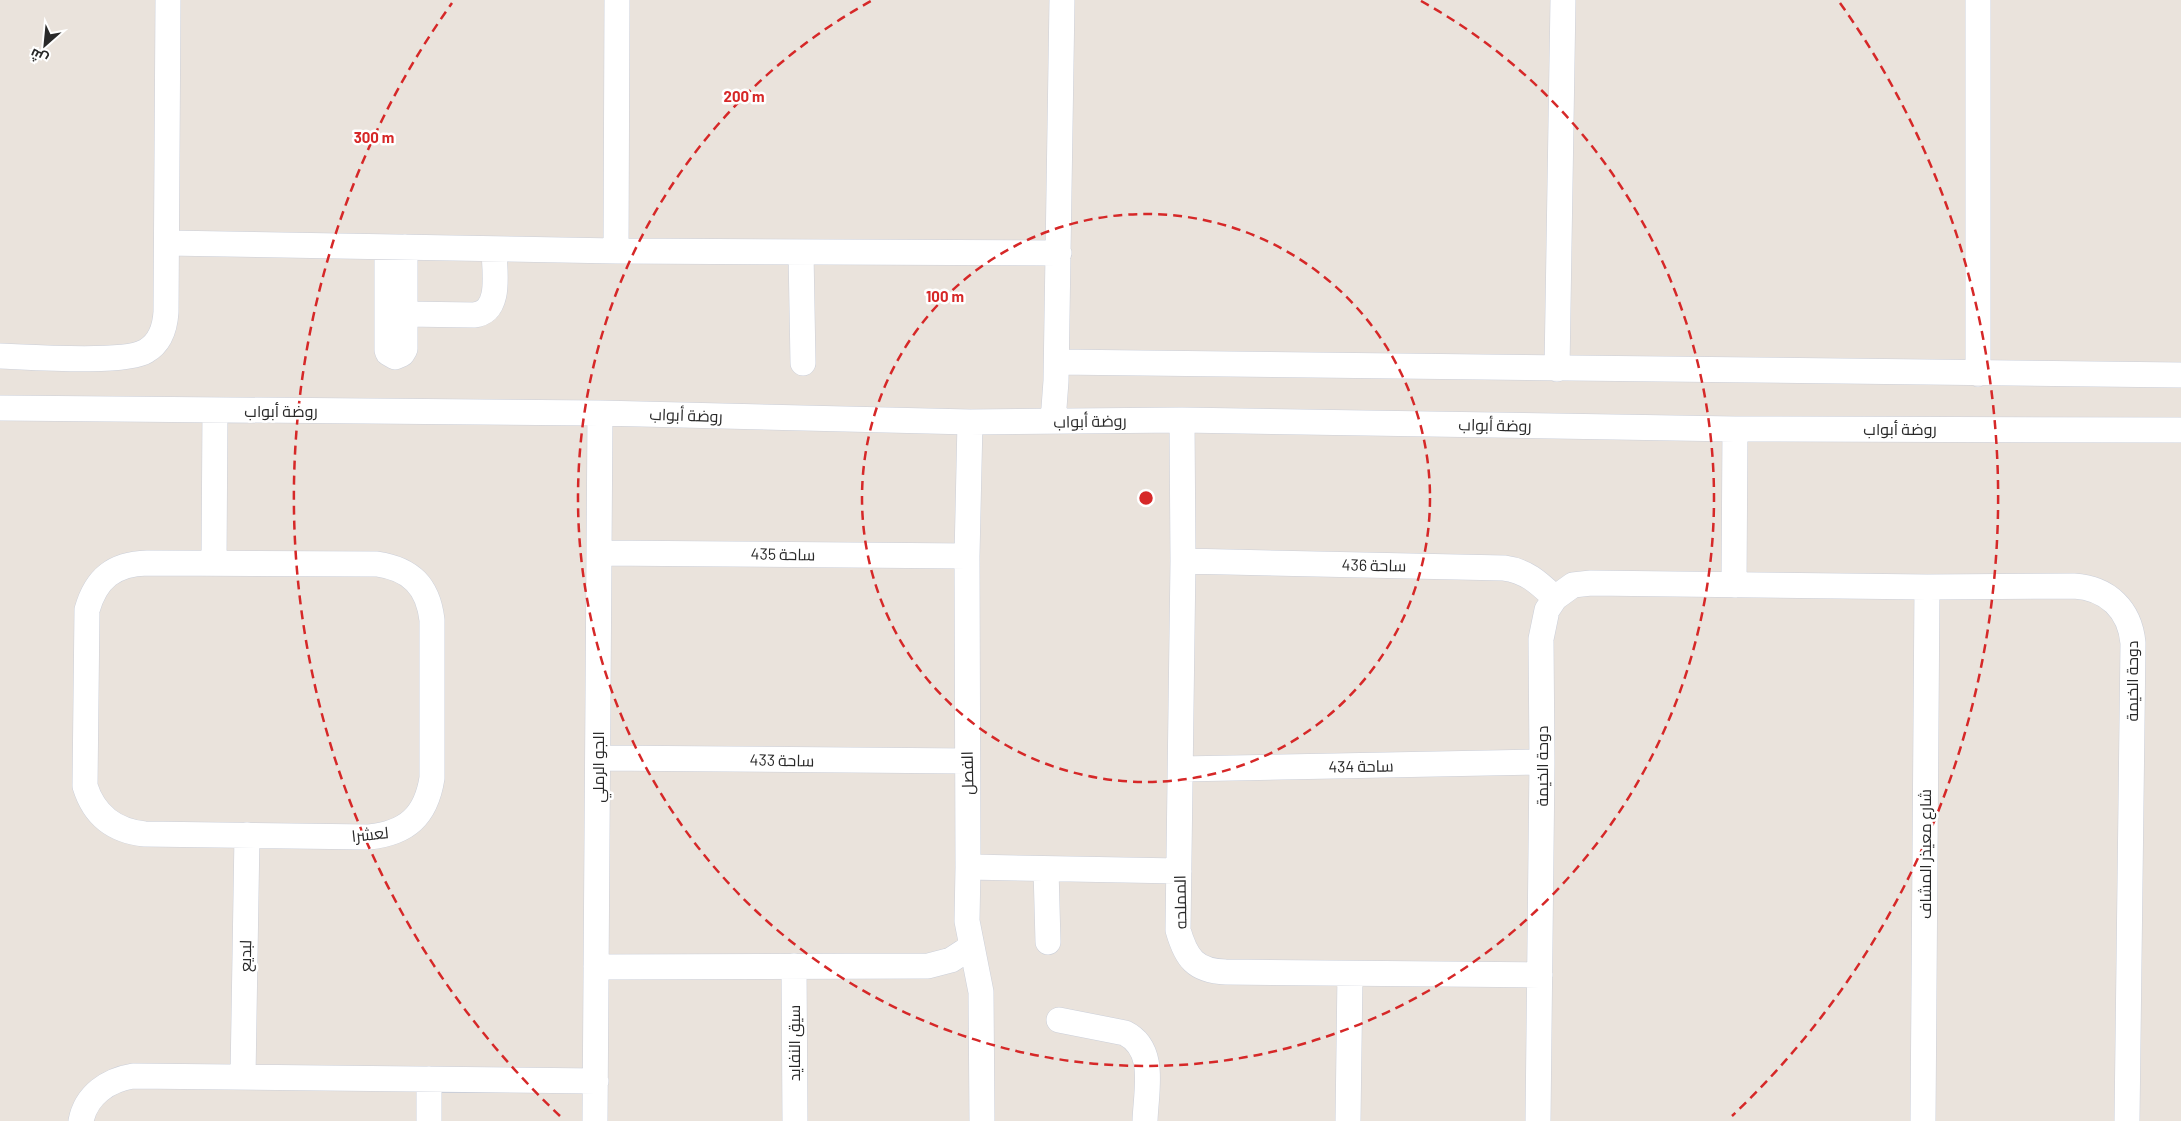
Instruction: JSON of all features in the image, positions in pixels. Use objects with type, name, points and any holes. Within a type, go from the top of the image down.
[{"type":"street","points":[[0,356],[123,358],[146,352],[162,335],[166,324],[168,0]]},
{"type":"street","points":[[616,251],[617,0]]},
{"type":"street","points":[[1053,422],[1059,253],[1062,0]]},
{"type":"street","points":[[1557,369],[1563,0]]},
{"type":"street","points":[[1978,0],[1978,374]]},
{"type":"street","points":[[167,243],[616,251],[1059,253]]},
{"type":"street","points":[[396,247],[405,314],[405,349],[400,356],[395,357],[388,354],[387,350],[396,247]]},
{"type":"street","points":[[405,314],[474,315],[484,312],[493,300],[494,249]]},
{"type":"street","points":[[801,252],[803,363]]},
{"type":"street","points":[[1056,362],[2181,375]]},
{"type":"street","name":"روضة أبواب","points":[[0,408],[600,413],[970,422],[1182,420],[1735,429],[2181,430]]},
{"type":"street","points":[[214,563],[215,410]]},
{"type":"street","name":"الجو الرملي","points":[[595,1121],[600,413]]},
{"type":"street","name":"المملحه","points":[[1182,420],[1181,769],[1178,930],[1189,958],[1197,965],[1216,972],[1540,975]]},
{"type":"street","name":"الفصل","points":[[970,422],[967,556],[967,921],[970,947],[978,970],[981,992],[982,1121]]},
{"type":"street","points":[[1734,585],[1735,429]]},
{"type":"street","name":"ساحة 435","points":[[599,553],[967,556]]},
{"type":"street","name":"ساحة 436","points":[[1182,561],[1515,569],[1535,579],[1555,598]]},
{"type":"street","name":"لعشرا","points":[[214,563],[377,564],[392,566],[405,572],[420,586],[430,605],[432,620],[432,778],[429,794],[423,808],[413,821],[400,830],[385,835],[369,836],[131,833],[112,824],[96,811],[89,799],[85,786],[87,617],[91,596],[98,584],[108,574],[133,564],[214,563]]},
{"type":"street","name":"دوحة الخيمة","points":[[1538,1121],[1542,762],[1541,639],[1547,610],[1555,598],[1573,585],[1591,582],[1927,587],[2084,586],[2112,599],[2120,606],[2130,624],[2133,643],[2127,1121]]},
{"type":"street","name":"شارع معيذر المشاف","points":[[1922,1121],[1927,587]]},
{"type":"street","name":"ساحة 433","points":[[598,758],[967,762]]},
{"type":"street","name":"ساحة 434","points":[[1181,769],[1542,762]]},
{"type":"street","name":"لبديع","points":[[244,1077],[247,835]]},
{"type":"street","points":[[968,867],[1179,872]]},
{"type":"street","points":[[1046,869],[1048,942]]},
{"type":"street","points":[[596,967],[928,966],[951,960],[970,947]]},
{"type":"street","name":"سيق النفايد","points":[[794,966],[795,1121]]},
{"type":"street","points":[[1348,1121],[1350,974]]},
{"type":"street","points":[[1059,1020],[1125,1033],[1134,1037],[1141,1045],[1146,1054],[1147,1065],[1145,1121]]},
{"type":"street","points":[[81,1121],[92,1097],[110,1083],[121,1078],[133,1076],[596,1081]]},
{"type":"street","points":[[429,1079],[429,1121]]}]
